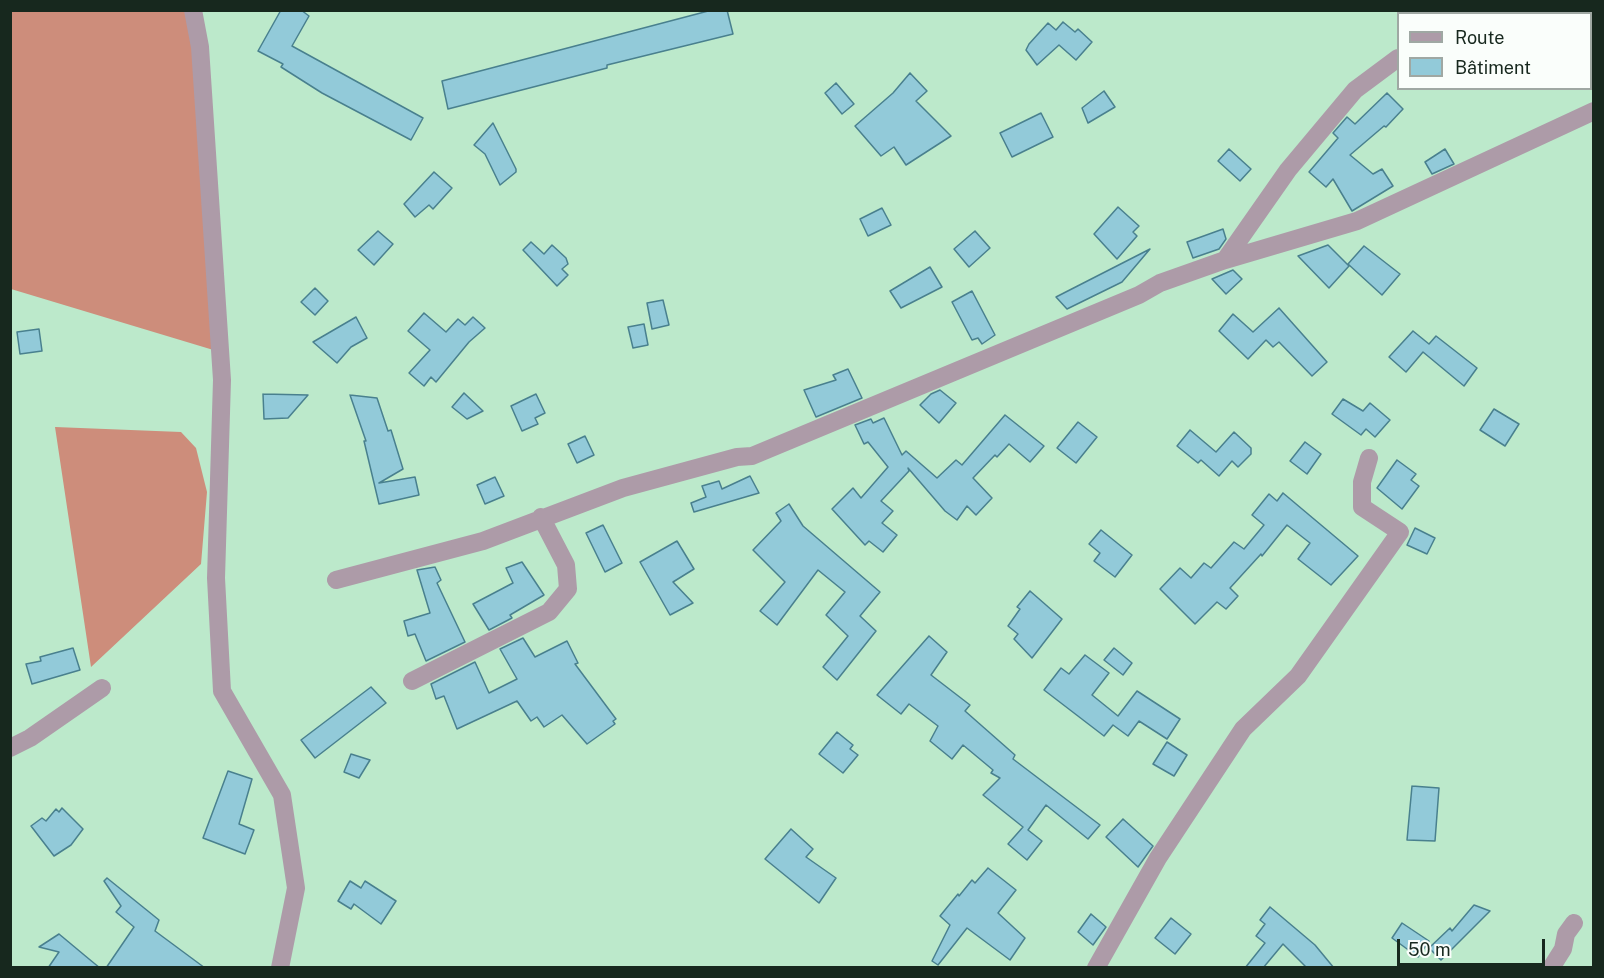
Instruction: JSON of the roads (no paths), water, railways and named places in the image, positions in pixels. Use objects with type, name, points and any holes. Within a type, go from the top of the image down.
[{"type":"street","points":[[193,10],[202,68],[222,380],[216,578],[222,691],[282,795],[296,888],[280,968]]},
{"type":"street","points":[[1225,260],[1288,170],[1355,90],[1397,59]]},
{"type":"street","points":[[336,580],[483,541],[541,517],[623,488],[737,457],[752,456],[1139,295],[1160,283],[1225,260],[1357,221],[1593,111]]},
{"type":"street","points":[[1096,968],[1158,858],[1243,729],[1298,676],[1400,532],[1362,507],[1362,482],[1368,458]]},
{"type":"street","points":[[412,681],[549,612],[568,589],[566,565],[541,517]]},
{"type":"street","points":[[10,748],[30,738],[102,688]]},
{"type":"street","points":[[1551,968],[1563,949],[1566,934],[1574,923]]}]
